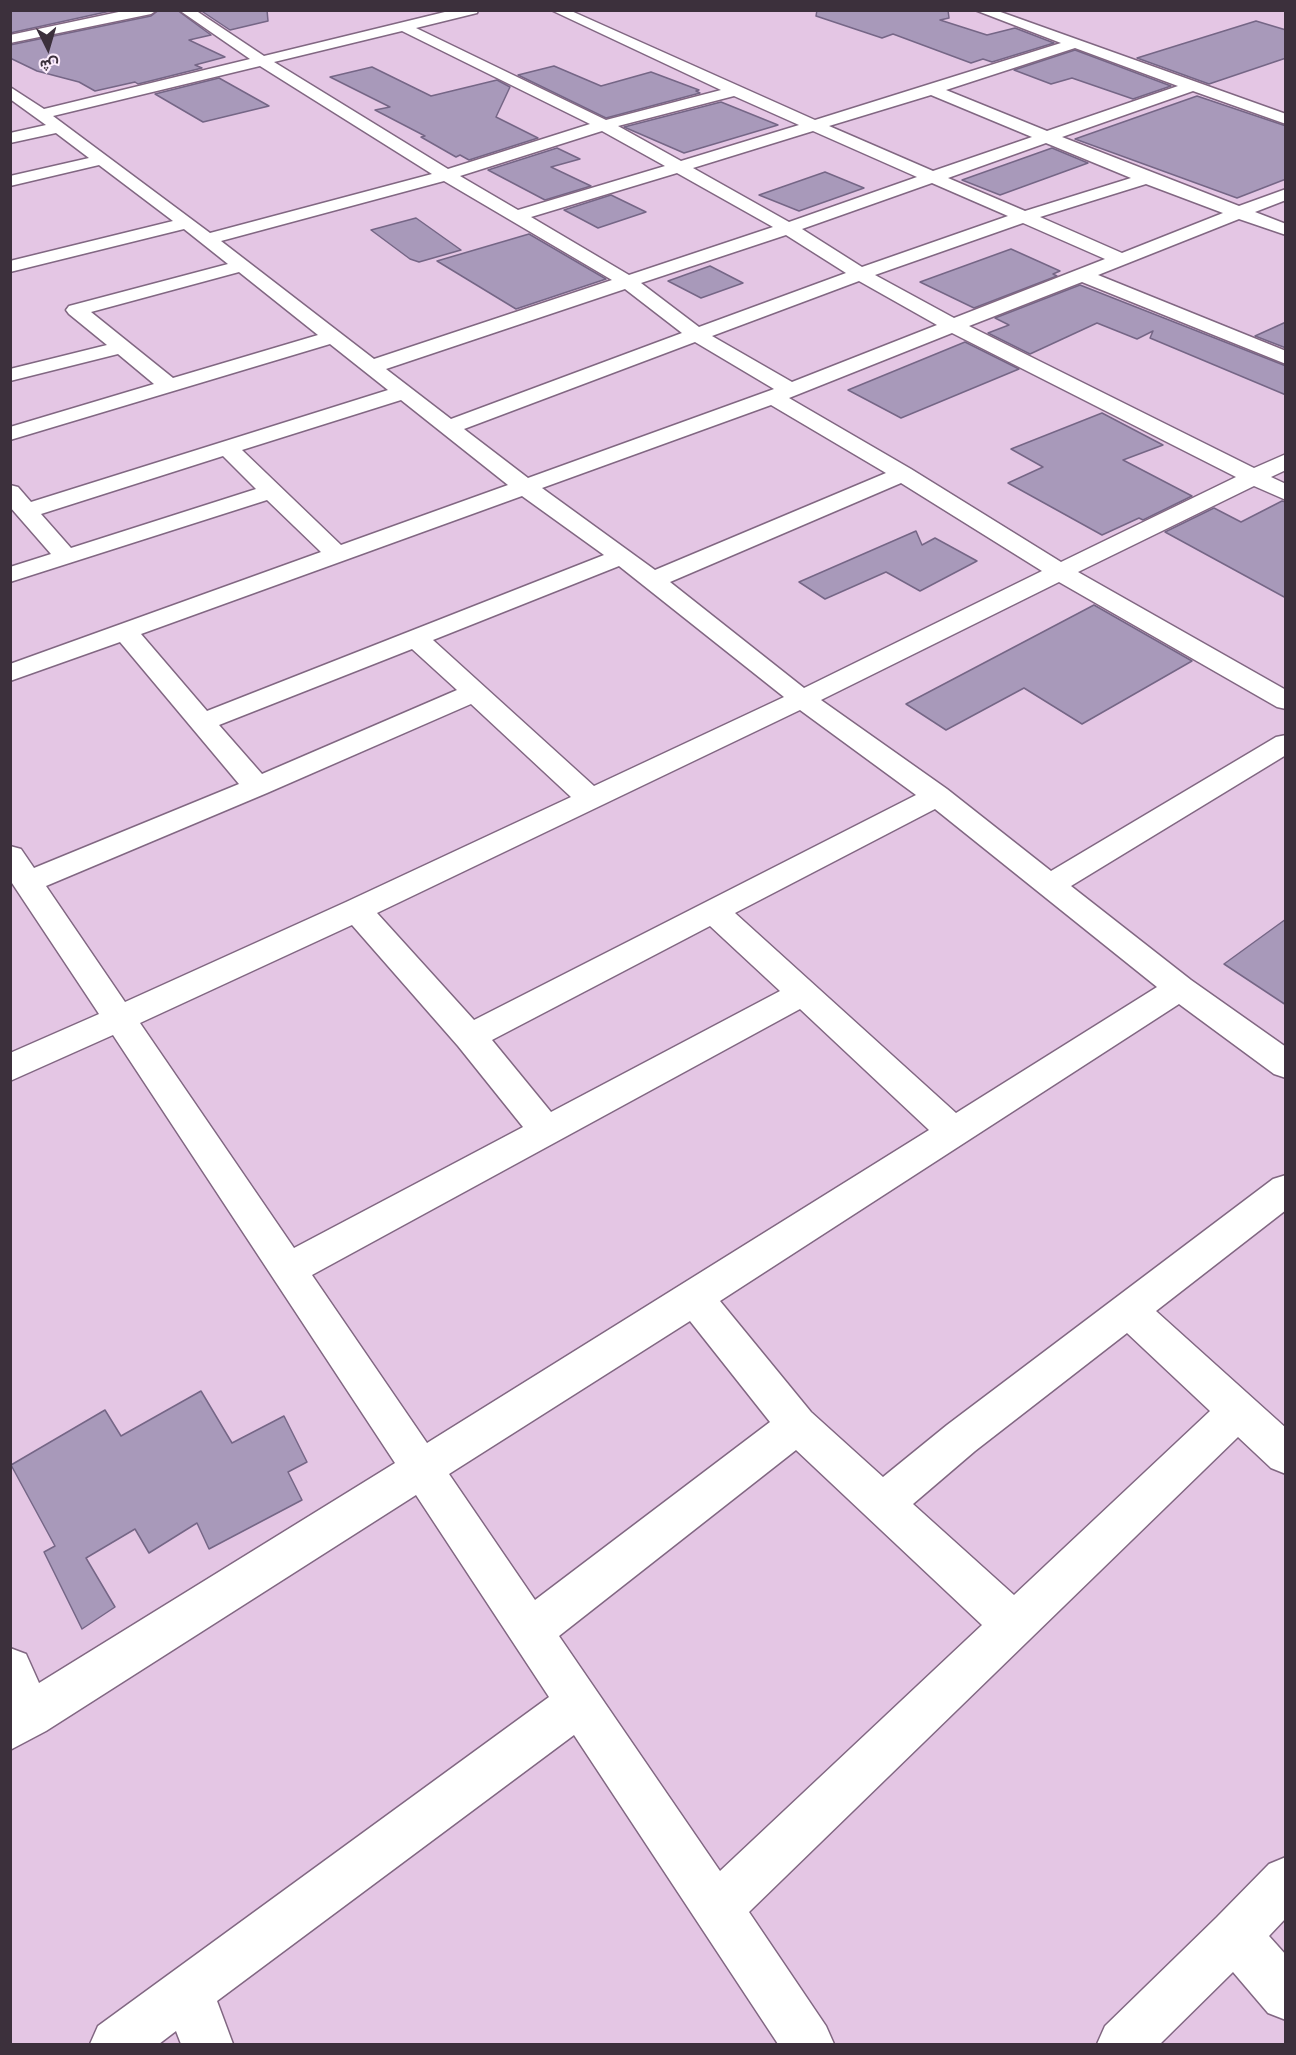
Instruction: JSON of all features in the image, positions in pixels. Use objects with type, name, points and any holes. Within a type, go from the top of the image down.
[{"type":"street","points":[[10,39],[151,10]]},
{"type":"street","points":[[185,10],[262,61],[514,217],[628,282],[697,335],[781,394],[903,474],[1060,572],[1286,701]]},
{"type":"street","points":[[10,138],[51,120],[262,61],[472,10]]},
{"type":"street","points":[[557,10],[734,91],[1121,259]]},
{"type":"street","points":[[981,10],[1286,119]]},
{"type":"street","points":[[404,27],[604,125],[788,228],[860,274],[953,326],[1286,493]]},
{"type":"street","points":[[514,217],[932,90],[1074,44]]},
{"type":"street","points":[[371,367],[788,228],[1192,86]]},
{"type":"street","points":[[932,90],[1147,178],[1286,230]]},
{"type":"street","points":[[10,91],[187,223],[525,487],[653,580],[802,699],[937,796],[1180,988],[1286,1065]]},
{"type":"street","points":[[207,239],[446,175],[604,125],[734,91]]},
{"type":"street","points":[[10,182],[100,160]]},
{"type":"street","points":[[449,427],[860,274],[1023,217],[1147,178]]},
{"type":"street","points":[[10,673],[781,394],[1286,194]]},
{"type":"street","points":[[10,250],[18,265],[187,223]]},
{"type":"street","points":[[171,387],[76,310],[241,266]]},
{"type":"street","points":[[1082,274],[1286,358]]},
{"type":"street","points":[[10,434],[332,337]]},
{"type":"street","points":[[10,375],[123,347]]},
{"type":"street","points":[[26,511],[402,393]]},
{"type":"street","points":[[226,447],[336,554]]},
{"type":"street","points":[[10,1068],[357,910],[588,798],[802,699],[1286,461]]},
{"type":"street","points":[[653,580],[903,474]]},
{"type":"street","points":[[10,575],[272,491]]},
{"type":"street","points":[[10,492],[66,557]]},
{"type":"street","points":[[201,723],[621,557]]},
{"type":"street","points":[[125,632],[257,787]]},
{"type":"street","points":[[417,639],[588,798]]},
{"type":"street","points":[[475,692],[257,787],[19,869],[808,2044]]},
{"type":"street","points":[[1050,885],[1286,744]]},
{"type":"street","points":[[470,1037],[937,796]]},
{"type":"street","points":[[357,910],[470,1037],[546,1130]]},
{"type":"street","points":[[714,912],[953,1131]]},
{"type":"street","points":[[10,1670],[20,1721],[694,1298],[1180,988]]},
{"type":"street","points":[[287,1270],[803,993]]},
{"type":"street","points":[[882,1504],[961,1438],[1286,1189]]},
{"type":"street","points":[[694,1298],[797,1425],[1014,1626]]},
{"type":"street","points":[[1129,1311],[1286,1455]]},
{"type":"street","points":[[718,1907],[1238,1411]]},
{"type":"street","points":[[531,1630],[797,1425]]},
{"type":"street","points":[[116,2044],[578,1704]]},
{"type":"street","points":[[1123,2044],[1235,1935],[1286,1881]]},
{"type":"street","points":[[1235,1935],[1286,1995]]},
{"type":"street","points":[[188,1992],[207,2044]]},
{"type":"building","points":[[10,10],[115,10],[10,33]]},
{"type":"building","points":[[159,10],[177,10],[211,35],[189,40],[225,57],[195,65],[202,68],[138,84],[135,82],[95,91],[79,82],[37,71],[10,58],[10,45],[151,16]]},
{"type":"building","points":[[200,10],[267,10],[268,21],[230,30]]},
{"type":"building","points":[[817,10],[948,10],[949,18],[940,20],[987,35],[1015,28],[1054,43],[992,62],[983,59],[971,63],[893,34],[882,38],[816,16]]},
{"type":"building","points":[[1256,21],[1286,30],[1286,58],[1209,84],[1137,58]]},
{"type":"building","points":[[1075,50],[1171,86],[1133,99],[1072,78],[1051,84],[1014,70]]},
{"type":"building","points":[[554,66],[601,86],[651,72],[699,90],[696,91],[700,93],[606,118],[518,75]]},
{"type":"building","points":[[372,67],[431,96],[497,80],[510,87],[496,117],[538,138],[469,160],[460,155],[456,157],[421,137],[425,136],[375,110],[390,107],[330,77]]},
{"type":"building","points":[[219,78],[269,106],[203,122],[155,94]]},
{"type":"building","points":[[1197,96],[1286,126],[1286,179],[1237,198],[1075,139]]},
{"type":"building","points":[[721,102],[778,125],[684,153],[624,127]]},
{"type":"building","points":[[557,148],[580,159],[551,167],[591,186],[545,200],[488,170]]},
{"type":"building","points":[[1052,148],[1088,163],[1000,195],[962,180]]},
{"type":"building","points":[[825,172],[864,188],[799,211],[759,195]]},
{"type":"building","points":[[611,195],[646,212],[598,228],[564,210]]},
{"type":"building","points":[[416,218],[461,250],[419,262],[410,259],[371,230]]},
{"type":"building","points":[[529,234],[606,279],[516,309],[437,261]]},
{"type":"building","points":[[1011,249],[1060,271],[1053,274],[1057,276],[974,308],[920,282]]},
{"type":"building","points":[[710,266],[743,283],[701,298],[668,281]]},
{"type":"building","points":[[1080,285],[1286,366],[1286,395],[1150,338],[1153,331],[1137,339],[1097,323],[1030,354],[988,333],[1009,325],[995,318]]},
{"type":"building","points":[[1286,322],[1286,348],[1255,336]]},
{"type":"building","points":[[965,342],[1019,369],[901,418],[848,390]]},
{"type":"building","points":[[1102,413],[1163,445],[1123,460],[1192,496],[1143,520],[1139,518],[1102,535],[1008,483],[1043,467],[1011,449]]},
{"type":"building","points":[[1282,501],[1286,502],[1286,598],[1165,532],[1214,508],[1241,522]]},
{"type":"building","points":[[916,531],[922,545],[935,538],[977,561],[920,591],[886,572],[825,599],[799,582]]},
{"type":"building","points":[[1094,605],[1192,661],[1082,724],[1024,688],[946,730],[906,704]]},
{"type":"building","points":[[1286,919],[1286,1005],[1224,964]]},
{"type":"building","points":[[201,1391],[232,1443],[284,1416],[307,1462],[288,1472],[302,1500],[209,1549],[197,1523],[149,1553],[135,1529],[86,1558],[115,1607],[82,1629],[44,1552],[55,1546],[11,1465],[105,1410],[121,1436]]}]
